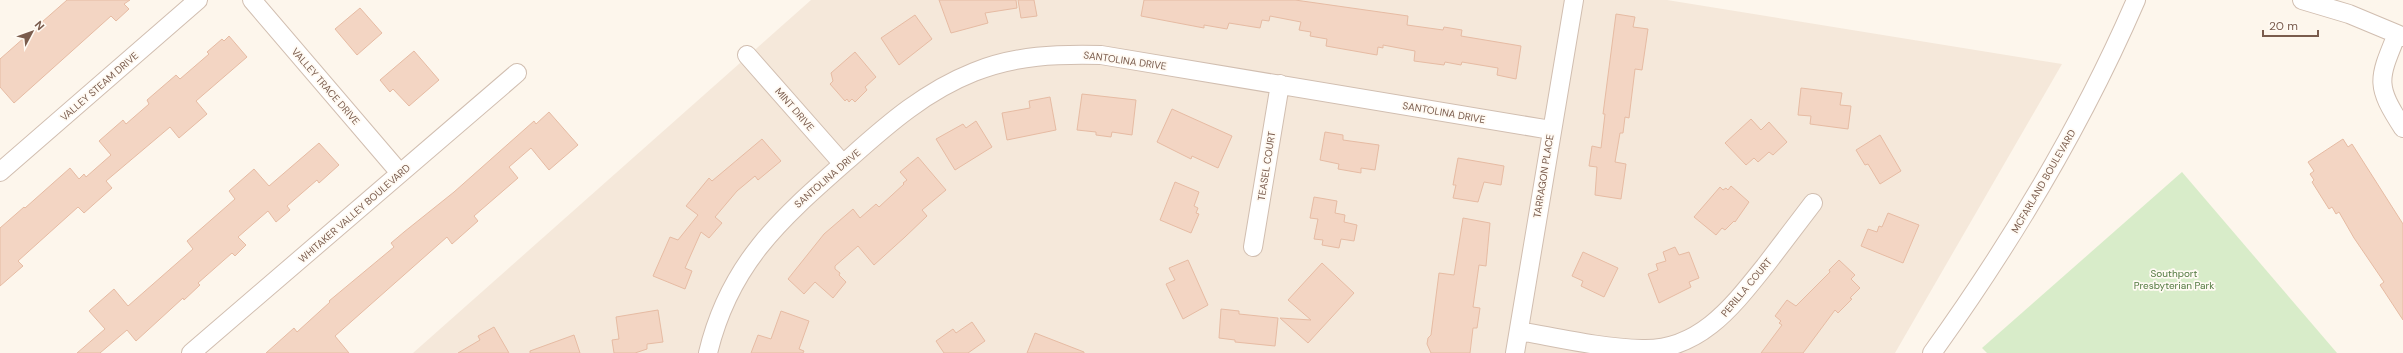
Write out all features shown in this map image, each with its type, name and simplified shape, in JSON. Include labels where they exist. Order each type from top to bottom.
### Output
[{"type":"street","name":"VALLEY STEAM DRIVE","points":[[0,172],[198,0]]},
{"type":"street","name":"VALLEY TRACE DRIVE","points":[[252,0],[400,173]]},
{"type":"street","name":"TARRAGON PLACE","points":[[1515,353],[1551,130],[1574,0]]},
{"type":"street","name":"MCFARLAND BOULEVARD","points":[[1932,353],[2000,255],[2044,181],[2096,85],[2136,0]]},
{"type":"street","points":[[2302,0],[2350,14],[2400,35],[2384,66],[2381,88],[2386,102],[2403,128]]},
{"type":"street","name":"SANTOLINA DRIVE","points":[[708,353],[714,328],[727,296],[756,249],[781,220],[898,116],[930,94],[975,71],[1025,58],[1059,53],[1102,55],[1551,130]]},
{"type":"street","name":"MINT DRIVE","points":[[747,55],[843,164]]},
{"type":"street","name":"WHITAKER VALLEY BOULEVARD","points":[[191,353],[516,73]]},
{"type":"street","name":"TEASEL COURT","points":[[1253,247],[1280,84]]},
{"type":"street","name":"PERILLA COURT","points":[[1519,331],[1625,348],[1659,348],[1688,339],[1706,329],[1727,313],[1813,203]]},
{"type":"shaded area","points":[[811,0],[1667,0],[2062,64],[1895,353],[413,353]]},
{"type":"green space","name":"Southport Presbyterian Park","points":[[2182,172],[2337,353],[1987,353],[1982,348]]},
{"type":"building","points":[[67,0],[130,0],[124,4],[129,9],[116,21],[111,16],[14,103],[0,87],[0,59]]},
{"type":"building","points":[[939,0],[1016,0],[1017,8],[985,13],[988,23],[951,33]]},
{"type":"building","points":[[1018,0],[1034,0],[1037,16],[1021,18]]},
{"type":"building","points":[[1144,0],[1295,0],[1408,16],[1407,25],[1443,30],[1444,27],[1462,30],[1461,36],[1521,46],[1516,79],[1497,75],[1498,68],[1462,62],[1461,65],[1445,62],[1444,65],[1414,61],[1415,51],[1383,45],[1383,48],[1378,47],[1377,55],[1326,46],[1327,39],[1310,36],[1311,32],[1299,30],[1301,22],[1270,16],[1269,21],[1262,20],[1260,28],[1229,23],[1227,29],[1204,25],[1204,28],[1141,16]]},
{"type":"building","points":[[360,8],[382,33],[357,55],[335,29]]},
{"type":"building","points":[[1616,14],[1635,17],[1633,27],[1648,29],[1642,70],[1635,69],[1629,118],[1625,117],[1623,133],[1620,133],[1615,162],[1626,164],[1621,199],[1595,195],[1597,167],[1589,166],[1592,146],[1601,148],[1605,114],[1603,114]]},
{"type":"building","points":[[915,15],[932,39],[899,65],[881,38]]},
{"type":"building","points":[[229,36],[247,57],[196,101],[207,114],[179,138],[170,127],[106,181],[112,188],[84,213],[78,207],[18,261],[23,266],[0,286],[0,228],[70,168],[79,179],[84,174],[86,177],[111,155],[99,141],[123,120],[126,124],[149,104],[147,100],[176,75],[180,79],[209,54],[207,52],[222,39],[224,41]]},
{"type":"building","points":[[414,51],[439,80],[409,106],[393,89],[390,92],[380,80]]},
{"type":"building","points":[[855,52],[876,77],[865,87],[867,90],[855,102],[852,99],[849,102],[847,99],[845,101],[830,84],[833,81],[831,73]]},
{"type":"building","points":[[1801,88],[1842,93],[1840,105],[1851,106],[1848,129],[1810,124],[1811,116],[1798,115]]},
{"type":"building","points":[[1082,94],[1136,100],[1132,135],[1112,132],[1111,137],[1096,135],[1096,132],[1077,130]]},
{"type":"building","points":[[1050,97],[1056,130],[1007,140],[1002,113],[1030,108],[1029,101]]},
{"type":"building","points":[[1172,109],[1232,136],[1218,168],[1192,156],[1191,159],[1157,142]]},
{"type":"building","points":[[549,112],[578,145],[549,170],[531,148],[509,167],[518,178],[474,216],[478,221],[452,244],[447,237],[335,336],[349,353],[266,353],[294,328],[297,332],[330,302],[329,301],[394,247],[391,243],[454,192],[534,121],[536,124]]},
{"type":"building","points":[[1751,119],[1761,130],[1769,122],[1787,142],[1773,155],[1769,152],[1758,162],[1754,158],[1746,165],[1725,143]]},
{"type":"building","points":[[976,121],[992,147],[955,170],[936,139],[963,124],[966,128]]},
{"type":"building","points":[[1325,132],[1343,135],[1343,140],[1379,145],[1375,170],[1361,168],[1361,173],[1338,169],[1339,164],[1320,160]]},
{"type":"building","points":[[1880,135],[1901,171],[1880,184],[1868,164],[1865,165],[1856,150]]},
{"type":"building","points":[[762,139],[781,161],[758,180],[755,176],[737,191],[715,217],[722,223],[709,238],[701,232],[685,268],[692,271],[685,289],[653,276],[670,237],[678,240],[698,215],[686,206],[709,178],[712,181]]},
{"type":"building","points":[[2343,139],[2348,147],[2352,144],[2403,224],[2403,320],[2380,285],[2384,282],[2354,238],[2339,212],[2336,214],[2332,207],[2329,209],[2312,182],[2314,180],[2310,174],[2314,171],[2308,162]]},
{"type":"building","points":[[319,143],[339,165],[319,183],[317,180],[287,206],[290,210],[276,222],[268,211],[238,237],[246,245],[235,256],[232,253],[198,283],[200,285],[184,300],[183,298],[136,341],[127,330],[100,353],[77,353],[105,329],[89,311],[114,289],[128,306],[193,249],[187,241],[235,199],[229,191],[254,169],[269,186]]},
{"type":"building","points":[[918,157],[946,190],[922,210],[927,216],[905,237],[874,265],[858,246],[835,266],[835,269],[840,273],[839,275],[846,282],[833,298],[815,282],[804,294],[788,279],[824,234],[853,209],[860,218],[876,204],[879,207],[904,184],[903,183],[907,180],[900,172]]},
{"type":"building","points":[[1458,158],[1504,166],[1501,185],[1484,182],[1478,202],[1453,198],[1456,185],[1453,185]]},
{"type":"building","points":[[1175,182],[1199,192],[1194,206],[1198,208],[1196,213],[1199,214],[1191,233],[1160,220]]},
{"type":"building","points":[[1731,186],[1749,202],[1735,222],[1734,221],[1725,230],[1722,228],[1716,235],[1694,217],[1720,187],[1723,190],[1726,188],[1728,190]]},
{"type":"building","points":[[1314,197],[1337,201],[1335,213],[1345,215],[1344,222],[1357,225],[1354,241],[1341,239],[1339,248],[1322,245],[1323,240],[1314,239],[1318,219],[1310,218]]},
{"type":"building","points":[[1888,213],[1919,225],[1903,263],[1861,246],[1868,229],[1877,232],[1879,226],[1882,227]]},
{"type":"building","points":[[1463,218],[1490,223],[1486,266],[1479,265],[1473,307],[1480,308],[1477,328],[1473,328],[1470,353],[1431,353],[1427,344],[1428,338],[1431,335],[1439,273],[1454,275]]},
{"type":"building","points":[[1675,247],[1679,255],[1689,252],[1699,278],[1689,282],[1691,287],[1659,303],[1648,274],[1658,270],[1656,264],[1666,261],[1663,252]]},
{"type":"building","points":[[1583,252],[1618,268],[1604,297],[1581,286],[1583,281],[1572,276]]},
{"type":"building","points":[[1188,260],[1208,305],[1183,319],[1166,284],[1175,280],[1169,268]]},
{"type":"building","points":[[1839,260],[1855,275],[1851,279],[1860,288],[1850,298],[1852,299],[1838,313],[1835,310],[1803,353],[1761,353],[1782,325],[1779,323],[1781,321],[1775,316],[1787,300],[1796,306],[1830,272],[1829,270]]},
{"type":"building","points":[[1322,263],[1354,293],[1308,343],[1280,318],[1311,320],[1288,300]]},
{"type":"building","points":[[1221,309],[1239,311],[1239,314],[1278,318],[1275,346],[1235,342],[1235,340],[1219,338]]},
{"type":"building","points":[[658,310],[663,342],[647,344],[647,349],[635,353],[614,353],[612,340],[619,339],[616,317]]},
{"type":"building","points":[[781,311],[809,321],[799,349],[804,351],[803,353],[751,353],[758,335],[771,339]]},
{"type":"building","points":[[972,322],[985,341],[968,353],[944,353],[936,341],[953,329],[956,333]]},
{"type":"building","points":[[494,327],[509,353],[458,353],[480,340],[478,336]]},
{"type":"building","points":[[1035,333],[1084,352],[1084,353],[1027,353]]},
{"type":"building","points":[[574,335],[580,353],[530,353],[530,351]]}]
